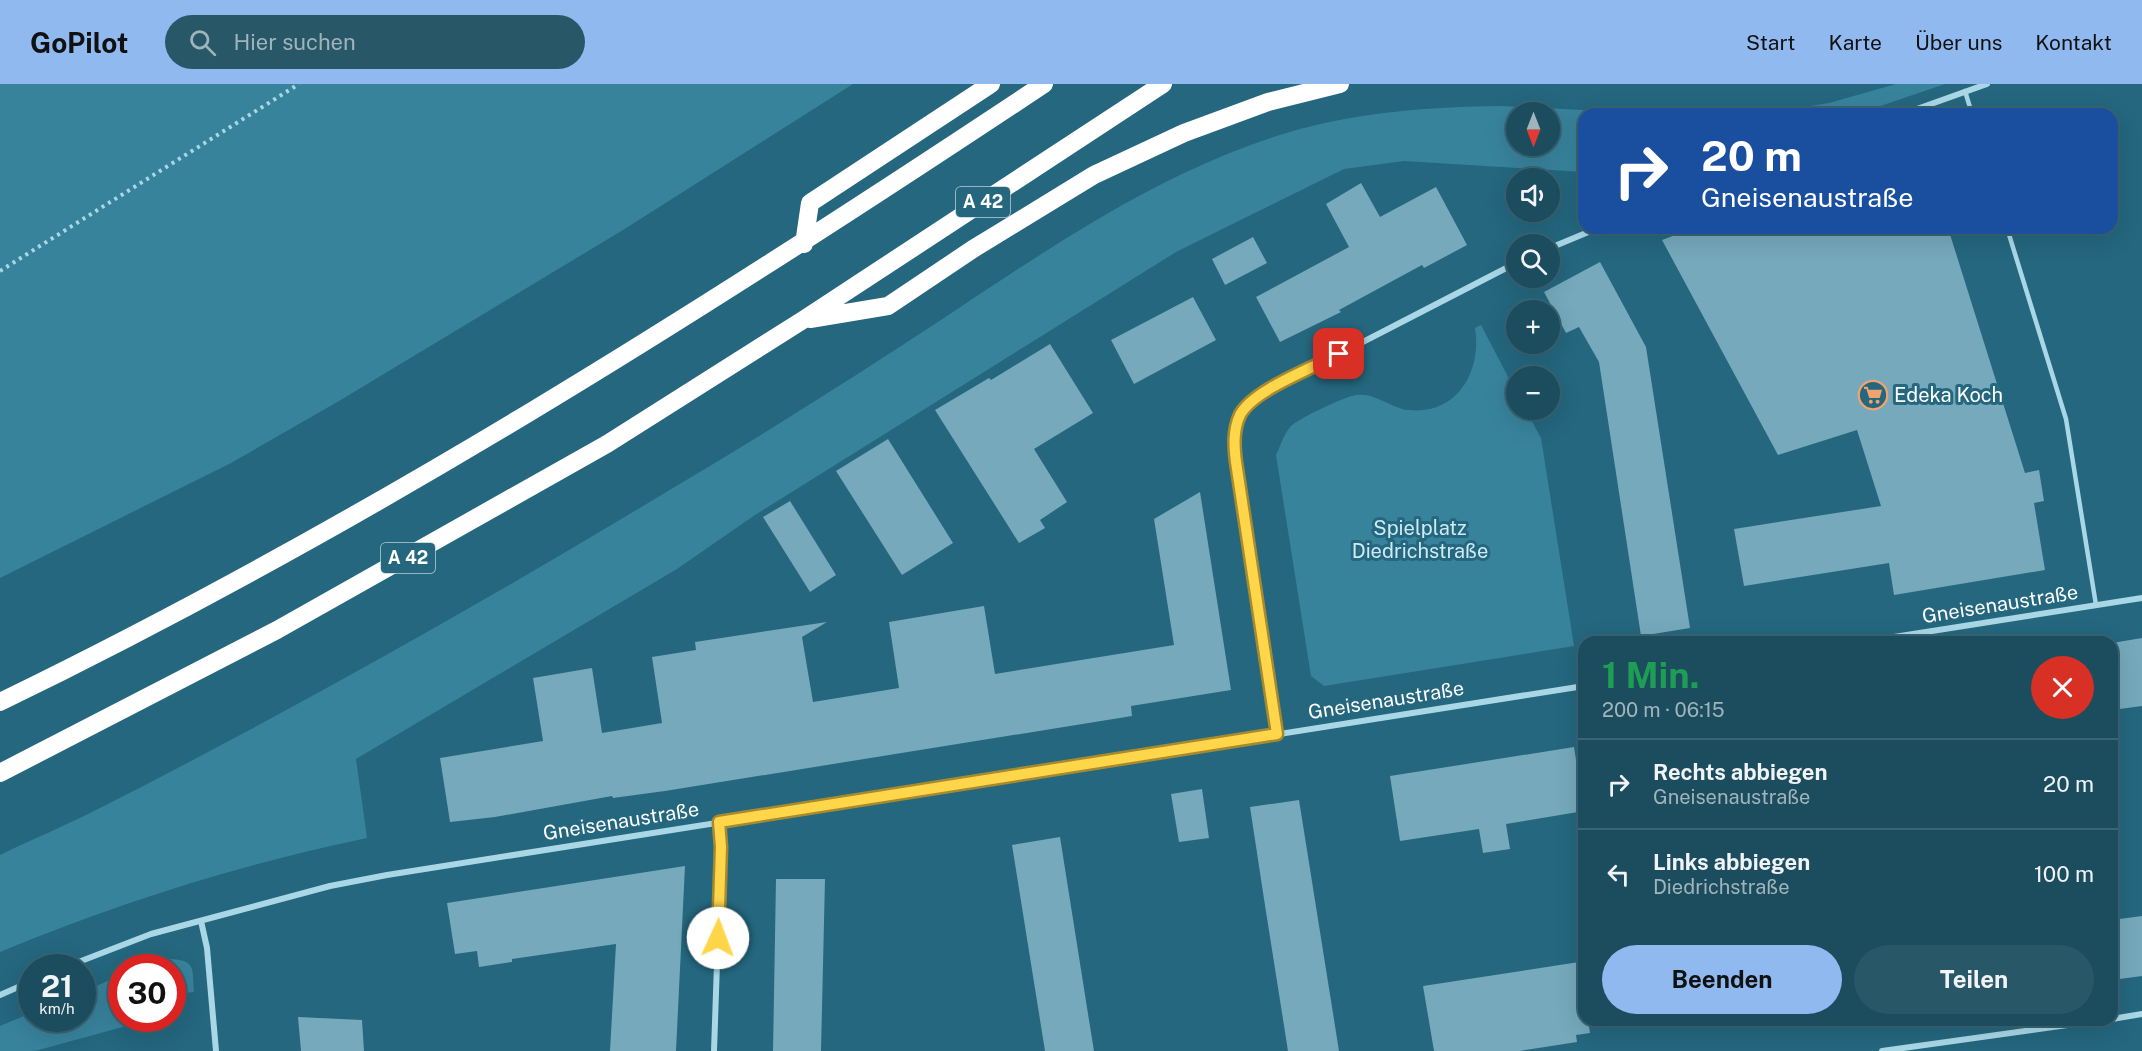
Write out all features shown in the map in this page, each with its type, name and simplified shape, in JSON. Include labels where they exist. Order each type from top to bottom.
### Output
[{"type":"highway","points":[[804,244],[810,203],[991,84]]},
{"type":"highway","points":[[0,702],[220,589],[400,489],[589,378],[804,244],[1044,84]]},
{"type":"highway","name":"A 42","points":[[0,773],[277,630],[607,444],[802,320],[1163,84]]},
{"type":"highway","points":[[802,320],[888,306],[972,249],[1094,175],[1184,133],[1268,102],[1340,84]]},
{"type":"street","points":[[1919,108],[1987,84]]},
{"type":"street","points":[[1560,244],[1584,234]]},
{"type":"street","points":[[1277,734],[1236,462],[1234,441],[1239,416],[1258,396],[1506,268]]},
{"type":"street","name":"Gneisenaustraße","points":[[1900,636],[2142,598]]},
{"type":"street","name":"Gneisenaustraße","points":[[96,955],[152,934],[330,886],[387,875],[1578,687]]},
{"type":"street","points":[[714,1051],[721,847],[719,822]]},
{"type":"street","points":[[201,921],[207,948],[216,1051]]},
{"type":"street","points":[[0,995],[18,987]]},
{"type":"street","points":[[2118,1018],[2142,1014]]},
{"type":"street","points":[[1882,1051],[1912,1049],[2063,1026]]},
{"type":"lane","points":[[1965,91],[1970,108]]},
{"type":"lane","points":[[2009,234],[2066,419],[2096,605]]},
{"type":"path","points":[[0,271],[299,84]]},
{"type":"green space","points":[[0,84],[853,84],[623,230],[339,401],[231,463],[0,578]]},
{"type":"green space","points":[[1896,84],[1945,84],[1875,108],[1799,108],[1829,103]]},
{"type":"green space","points":[[1506,106],[1506,156],[1560,156],[1560,109],[1578,110],[1578,172],[1560,171],[1560,168],[1519,168],[1404,161],[1344,169],[1176,252],[755,515],[677,569],[356,759],[367,838],[273,860],[181,886],[90,917],[0,952],[0,855],[88,814],[246,732],[532,572],[777,425],[1068,237],[1150,190],[1237,150],[1283,134],[1337,120],[1391,112]]},
{"type":"green space","name":"Spielplatz Diedrichstraße","points":[[1481,325],[1506,373],[1506,420],[1531,420],[1541,438],[1574,646],[1324,686],[1311,676],[1276,455],[1286,433],[1294,423],[1351,396],[1370,396],[1409,410],[1426,410],[1441,405],[1463,387],[1470,374],[1475,359],[1475,328]]},
{"type":"green space","points":[[186,962],[193,972],[194,992],[186,993]]},
{"type":"green space","points":[[108,981],[108,1031],[35,1051],[0,1051],[0,1026],[18,1018],[18,1032],[96,1032],[96,986]]},
{"type":"building","points":[[1361,183],[1380,217],[1436,187],[1467,245],[1424,268],[1422,265],[1339,310],[1341,312],[1280,342],[1256,297],[1349,247],[1326,204]]},
{"type":"building","name":"Edeka Koch","points":[[1678,234],[1950,234],[2025,473],[2039,470],[2044,501],[2034,503],[2045,570],[1894,595],[1889,563],[1744,586],[1734,529],[1881,506],[1857,430],[1778,455],[1662,240]]},
{"type":"building","points":[[1253,237],[1267,263],[1225,285],[1212,259]]},
{"type":"building","points":[[1600,262],[1646,347],[1690,628],[1641,636],[1599,362],[1579,327],[1566,333],[1560,322],[1560,300],[1548,300],[1544,292],[1551,288],[1560,288],[1560,283]]},
{"type":"building","points":[[1193,297],[1216,340],[1134,384],[1111,340]]},
{"type":"building","points":[[1050,344],[1093,413],[1034,449],[1067,502],[1040,520],[1045,528],[1019,543],[935,410],[989,378],[991,380]]},
{"type":"building","points":[[888,439],[953,543],[902,575],[836,471]]},
{"type":"building","points":[[1200,492],[1231,690],[1131,706],[1132,716],[665,791],[613,798],[612,796],[495,817],[450,822],[440,758],[543,741],[533,678],[592,668],[602,733],[662,723],[652,657],[696,650],[695,642],[827,622],[802,637],[813,702],[899,688],[889,622],[984,606],[995,674],[1174,645],[1154,519]]},
{"type":"building","points":[[790,501],[836,575],[810,592],[763,517]]},
{"type":"building","points":[[2142,638],[2142,706],[2118,709],[2118,642]]},
{"type":"building","points":[[1574,747],[1578,773],[1578,812],[1506,824],[1510,849],[1483,853],[1479,829],[1400,841],[1390,776]]},
{"type":"building","points":[[1202,789],[1209,838],[1179,842],[1171,794]]},
{"type":"building","points":[[1299,800],[1339,1051],[1288,1051],[1250,807]]},
{"type":"building","points":[[1060,837],[1094,1051],[1045,1051],[1012,845]]},
{"type":"building","points":[[685,866],[676,1051],[610,1051],[616,944],[512,959],[512,962],[479,967],[477,951],[455,954],[447,903]]},
{"type":"building","points":[[776,879],[825,879],[821,1051],[773,1051]]},
{"type":"building","points":[[2142,916],[2142,976],[2118,979],[2118,919]]},
{"type":"building","points":[[1578,962],[1578,1026],[1589,1026],[1590,1033],[1576,1035],[1577,1042],[1520,1051],[1434,1051],[1423,986]]},
{"type":"building","points":[[298,1017],[362,1020],[364,1051],[301,1051]]},
{"type":"place","name":"Edeka Koch","points":[[1873,395]]},
{"type":"route","points":[[718,938],[721,847],[719,822],[1277,734],[1234,441],[1239,416],[1247,405],[1258,396],[1339,354]]}]
